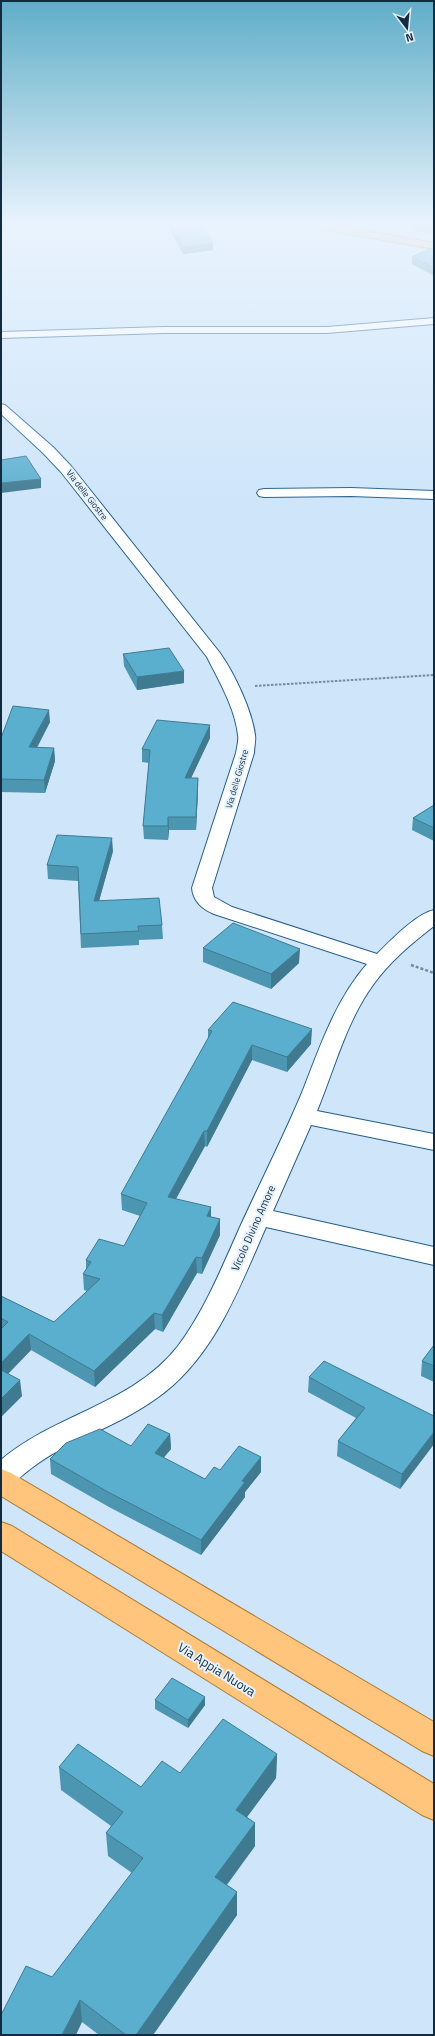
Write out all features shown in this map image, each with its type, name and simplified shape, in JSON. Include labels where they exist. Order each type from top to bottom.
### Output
[{"type":"main road","points":[[1,1481],[434,1740]]},
{"type":"main road","name":"Via Appia Nuova","points":[[1,1535],[434,1803]]},
{"type":"street","points":[[1,334],[164,330],[318,330],[434,321]]},
{"type":"street","name":"Via delle Giostre","points":[[1,408],[48,450],[66,469],[178,612],[203,640],[219,664],[231,688],[244,721],[247,743],[233,794],[202,888],[205,900],[213,906],[225,911],[381,962]]},
{"type":"street","points":[[264,493],[351,492],[434,495]]},
{"type":"street","name":"Vicolo Divino Amore","points":[[1,1477],[19,1460],[38,1447],[131,1399],[156,1384],[171,1372],[193,1344],[222,1296],[304,1116],[351,1003],[364,983],[381,962],[409,936],[434,916]]},
{"type":"street","points":[[304,1116],[434,1142]]},
{"type":"street","points":[[258,1216],[434,1256]]},
{"type":"path","points":[[231,688],[434,675]]},
{"type":"building","points":[[26,456],[41,479],[1,483],[1,460]]},
{"type":"building","points":[[169,648],[184,671],[137,677],[123,654]]},
{"type":"building","points":[[13,706],[49,710],[29,747],[54,748],[44,780],[1,779],[1,738]]},
{"type":"building","points":[[157,720],[210,725],[185,778],[198,778],[196,817],[168,817],[168,826],[143,826],[150,750],[142,749]]},
{"type":"building","points":[[434,805],[434,828],[413,818]]},
{"type":"building","points":[[57,835],[112,838],[94,901],[159,898],[162,925],[138,926],[139,931],[81,934],[78,867],[47,865]]},
{"type":"building","points":[[233,923],[300,949],[271,974],[203,948]]},
{"type":"building","points":[[233,1002],[312,1029],[287,1057],[252,1045],[207,1131],[204,1131],[168,1197],[211,1207],[207,1216],[220,1219],[202,1258],[196,1257],[162,1315],[154,1313],[94,1371],[29,1334],[1,1363],[1,1329],[8,1322],[1,1318],[1,1296],[54,1322],[100,1279],[83,1274],[91,1262],[86,1260],[99,1239],[124,1246],[147,1203],[121,1194],[212,1031],[208,1030]]},
{"type":"building","points":[[434,1345],[434,1366],[422,1361]]},
{"type":"building","points":[[324,1361],[434,1416],[434,1432],[402,1474],[338,1441],[365,1408],[309,1377]]},
{"type":"building","points":[[1,1370],[20,1380],[1,1399]]},
{"type":"building","points":[[148,1424],[170,1434],[155,1453],[205,1479],[214,1467],[220,1470],[239,1446],[261,1457],[242,1481],[245,1482],[201,1540],[108,1492],[50,1459],[66,1443],[100,1429],[131,1446]]},
{"type":"building","points":[[172,1678],[205,1697],[188,1720],[155,1700]]},
{"type":"building","points":[[223,1719],[277,1754],[236,1810],[255,1823],[215,1877],[237,1892],[136,2035],[126,2035],[80,2000],[62,2035],[1,2035],[1,2015],[26,1966],[52,1977],[143,1858],[106,1833],[123,1812],[59,1767],[78,1744],[141,1787],[162,1761],[180,1773]]}]
